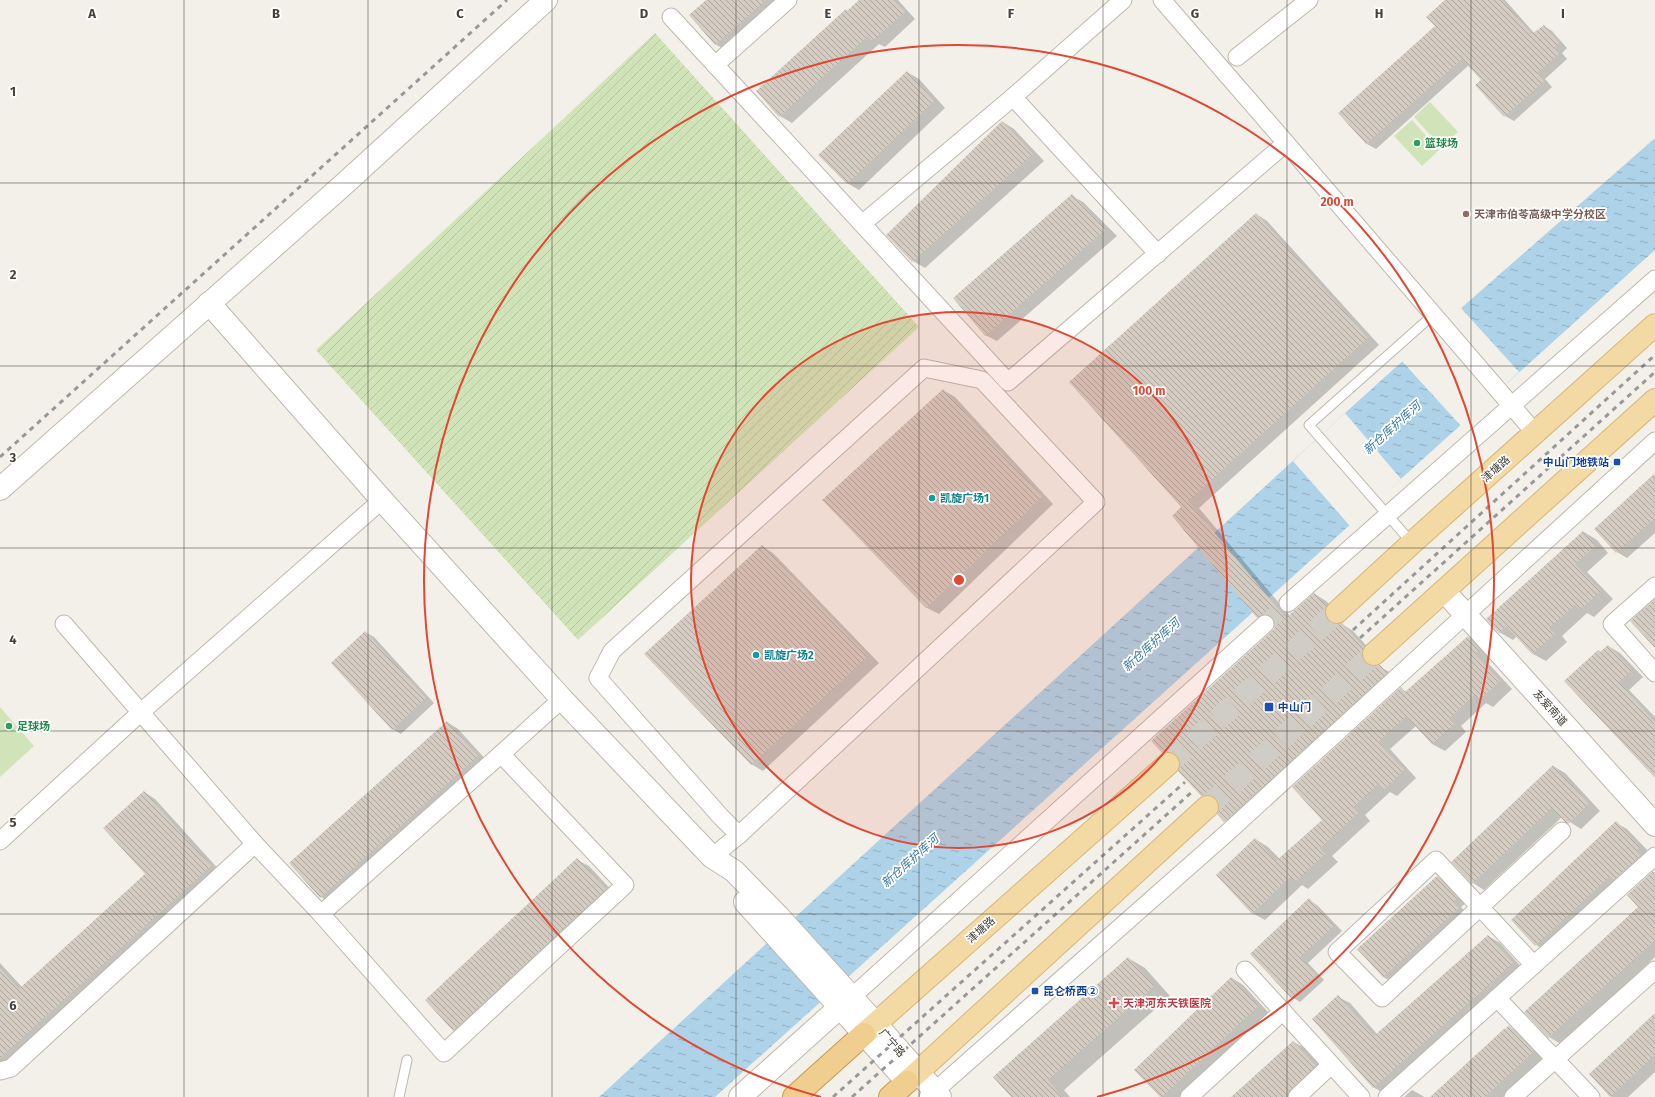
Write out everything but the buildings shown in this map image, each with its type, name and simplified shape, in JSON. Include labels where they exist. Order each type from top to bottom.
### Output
[{"type":"highway","name":"津塘路","points":[[794,1097],[870,1029]]},
{"type":"highway","points":[[890,1097],[925,1089]]},
{"type":"main road","name":"津塘路","points":[[1337,612],[1655,325]]},
{"type":"main road","points":[[1374,654],[1445,592],[1655,400]]},
{"type":"main road","name":"津塘路","points":[[870,1029],[1168,764]]},
{"type":"main road","points":[[925,1089],[1207,807]]},
{"type":"street","points":[[0,489],[342,186],[546,0]]},
{"type":"street","points":[[715,64],[788,0]]},
{"type":"street","points":[[862,224],[1013,97],[1123,0]]},
{"type":"street","points":[[1162,0],[1536,434]]},
{"type":"street","points":[[1237,58],[1309,0]]},
{"type":"street","points":[[671,17],[1008,382],[1286,143]]},
{"type":"street","points":[[1013,97],[1158,254]]},
{"type":"street","points":[[1288,604],[1655,279]]},
{"type":"street","name":"广宁路","points":[[209,303],[382,500],[562,699],[712,858],[734,871],[773,923],[925,1089]]},
{"type":"street","points":[[712,858],[739,835],[1096,502],[982,380],[924,368],[612,651],[598,678],[721,817],[739,835]]},
{"type":"street","points":[[925,1089],[1228,832],[1655,442]]},
{"type":"street","points":[[0,841],[140,713],[382,500]]},
{"type":"street","points":[[1655,586],[1612,624],[1655,673]]},
{"type":"street","name":"友爱南道","points":[[1445,592],[1655,825]]},
{"type":"street","points":[[64,624],[255,844],[321,914],[444,1053],[625,885],[501,754]]},
{"type":"street","points":[[740,1097],[842,998],[1265,624]]},
{"type":"street","points":[[321,914],[562,699]]},
{"type":"street","points":[[1534,965],[1479,906],[1436,860],[1337,952],[1382,998],[1479,906],[1562,830]]},
{"type":"street","points":[[0,1071],[11,1068],[255,844]]},
{"type":"street","points":[[1387,1097],[1655,856]]},
{"type":"street","points":[[1245,970],[1360,1097]]},
{"type":"street","points":[[1513,1097],[1655,970]]},
{"type":"street","points":[[1497,998],[1591,1097]]},
{"type":"street","points":[[1189,1097],[1283,1011]]},
{"type":"street","points":[[1297,1097],[1331,1065]]},
{"type":"lane","points":[[1412,543],[1309,425],[1433,316]]},
{"type":"lane","points":[[399,1097],[407,1060]]},
{"type":"green space","points":[[655,33],[919,327],[578,640],[316,350]]},
{"type":"green space","name":"篮球场","points":[[1430,102],[1458,132],[1441,147],[1414,117]]},
{"type":"green space","name":"篮球场","points":[[1412,120],[1439,150],[1422,166],[1394,136]]},
{"type":"green space","name":"足球场","points":[[0,707],[34,746],[0,777]]},
{"type":"water","name":"新仓库护库河","points":[[1655,138],[1655,250],[715,1097],[599,1097],[1345,413],[1468,302]]},
{"type":"pier","points":[[1460,307],[1519,372],[1461,426],[1401,360]]},
{"type":"pier","points":[[1345,413],[1401,479],[1350,526],[1293,461]]},
{"type":"tunnel","points":[[1265,624],[1288,603]]},
{"type":"tunnel","points":[[1168,764],[1337,612]]},
{"type":"tunnel","points":[[1207,807],[1374,654]]},
{"type":"railway","points":[[0,457],[507,0]]},
{"type":"railway","points":[[1353,630],[1655,355]]},
{"type":"railway","points":[[1360,638],[1655,372]]},
{"type":"railway","points":[[833,1097],[1185,782]]},
{"type":"railway","points":[[852,1097],[1193,791]]},
{"type":"place","name":"篮球场","points":[[1417,143]]},
{"type":"place","name":"天津市伯苓高级中学分校区","points":[[1466,214]]},
{"type":"place","name":"中山门地铁站","points":[[1617,462]]},
{"type":"place","name":"凯旋广场1","points":[[932,498]]},
{"type":"place","name":"凯旋广场2","points":[[756,655]]},
{"type":"place","name":"中山门","points":[[1269,707]]},
{"type":"place","name":"足球场","points":[[9,726]]},
{"type":"place","name":"昆仑桥西②","points":[[1035,991]]},
{"type":"place","name":"天津河东天铁医院","points":[[1114,1003]]}]
